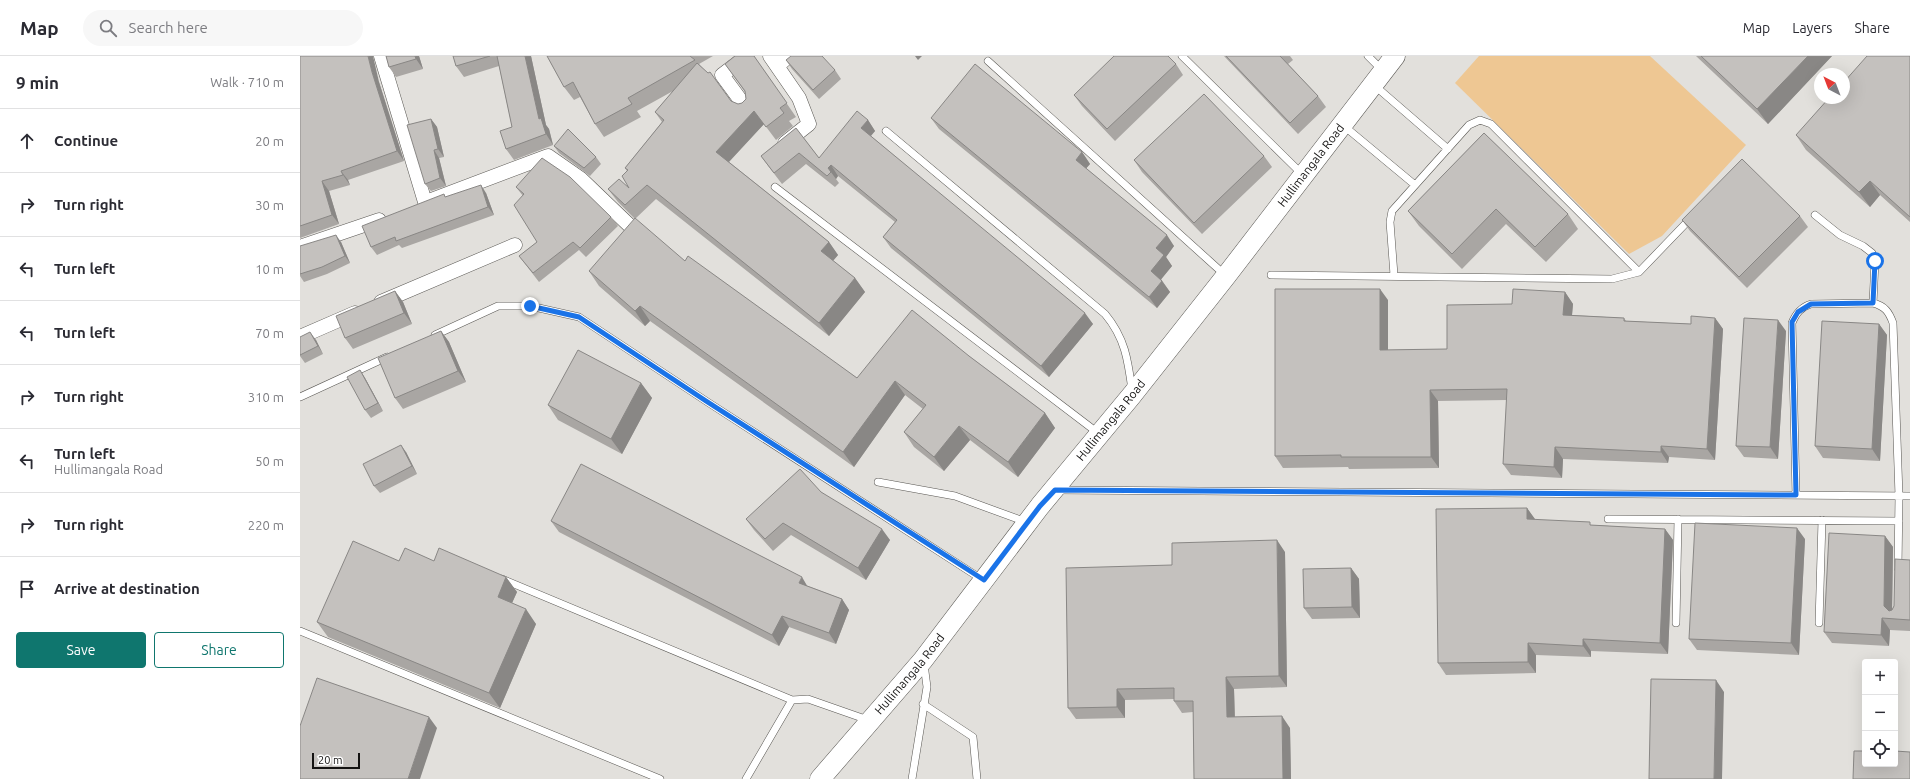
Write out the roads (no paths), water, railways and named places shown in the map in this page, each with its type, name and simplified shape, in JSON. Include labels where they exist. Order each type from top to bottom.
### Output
[{"type":"street","points":[[381,56],[425,202]]},
{"type":"street","points":[[747,56],[722,75],[747,109]]},
{"type":"street","points":[[772,154],[809,124],[799,98],[773,61],[789,56]]},
{"type":"street","name":"Hullimangala Road","points":[[820,779],[923,660],[1027,523],[1132,395],[1226,276],[1384,70]]},
{"type":"street","points":[[411,208],[548,156],[581,179],[629,225]]},
{"type":"street","points":[[300,247],[389,216]]},
{"type":"street","points":[[300,337],[515,245]]},
{"type":"lane","points":[[1182,56],[1303,176]]},
{"type":"lane","points":[[1368,56],[1384,70],[1448,149]]},
{"type":"lane","points":[[988,61],[1226,276]]},
{"type":"lane","points":[[1394,275],[1390,216],[1395,206],[1470,125],[1480,120],[1487,121],[1639,272]]},
{"type":"lane","points":[[1342,124],[1415,185]]},
{"type":"lane","points":[[886,131],[1105,314],[1120,335],[1126,352],[1132,395]]},
{"type":"lane","points":[[775,187],[1100,434]]},
{"type":"lane","points":[[1271,275],[1394,275],[1590,280],[1612,279],[1639,272],[1697,212]]},
{"type":"lane","points":[[1815,215],[1840,235],[1863,246],[1872,253],[1875,261],[1873,303]]},
{"type":"lane","points":[[1796,495],[1792,322],[1805,306],[1811,304],[1873,303],[1880,305],[1886,309],[1893,322],[1899,496],[1898,577]]},
{"type":"lane","points":[[427,339],[498,306],[530,306],[579,317],[706,401],[984,580]]},
{"type":"lane","points":[[300,397],[392,355]]},
{"type":"lane","points":[[878,482],[955,496],[1027,523]]},
{"type":"lane","points":[[1055,490],[1910,496]]},
{"type":"lane","points":[[1608,519],[1899,521]]},
{"type":"lane","points":[[1676,623],[1678,519]]},
{"type":"lane","points":[[1819,623],[1822,520]]},
{"type":"lane","points":[[493,576],[792,700],[808,699],[871,721]]},
{"type":"lane","points":[[300,631],[660,779]]},
{"type":"lane","points":[[912,779],[927,686],[923,660]]},
{"type":"lane","points":[[746,779],[792,700]]},
{"type":"lane","points":[[923,704],[973,737],[977,779]]}]
